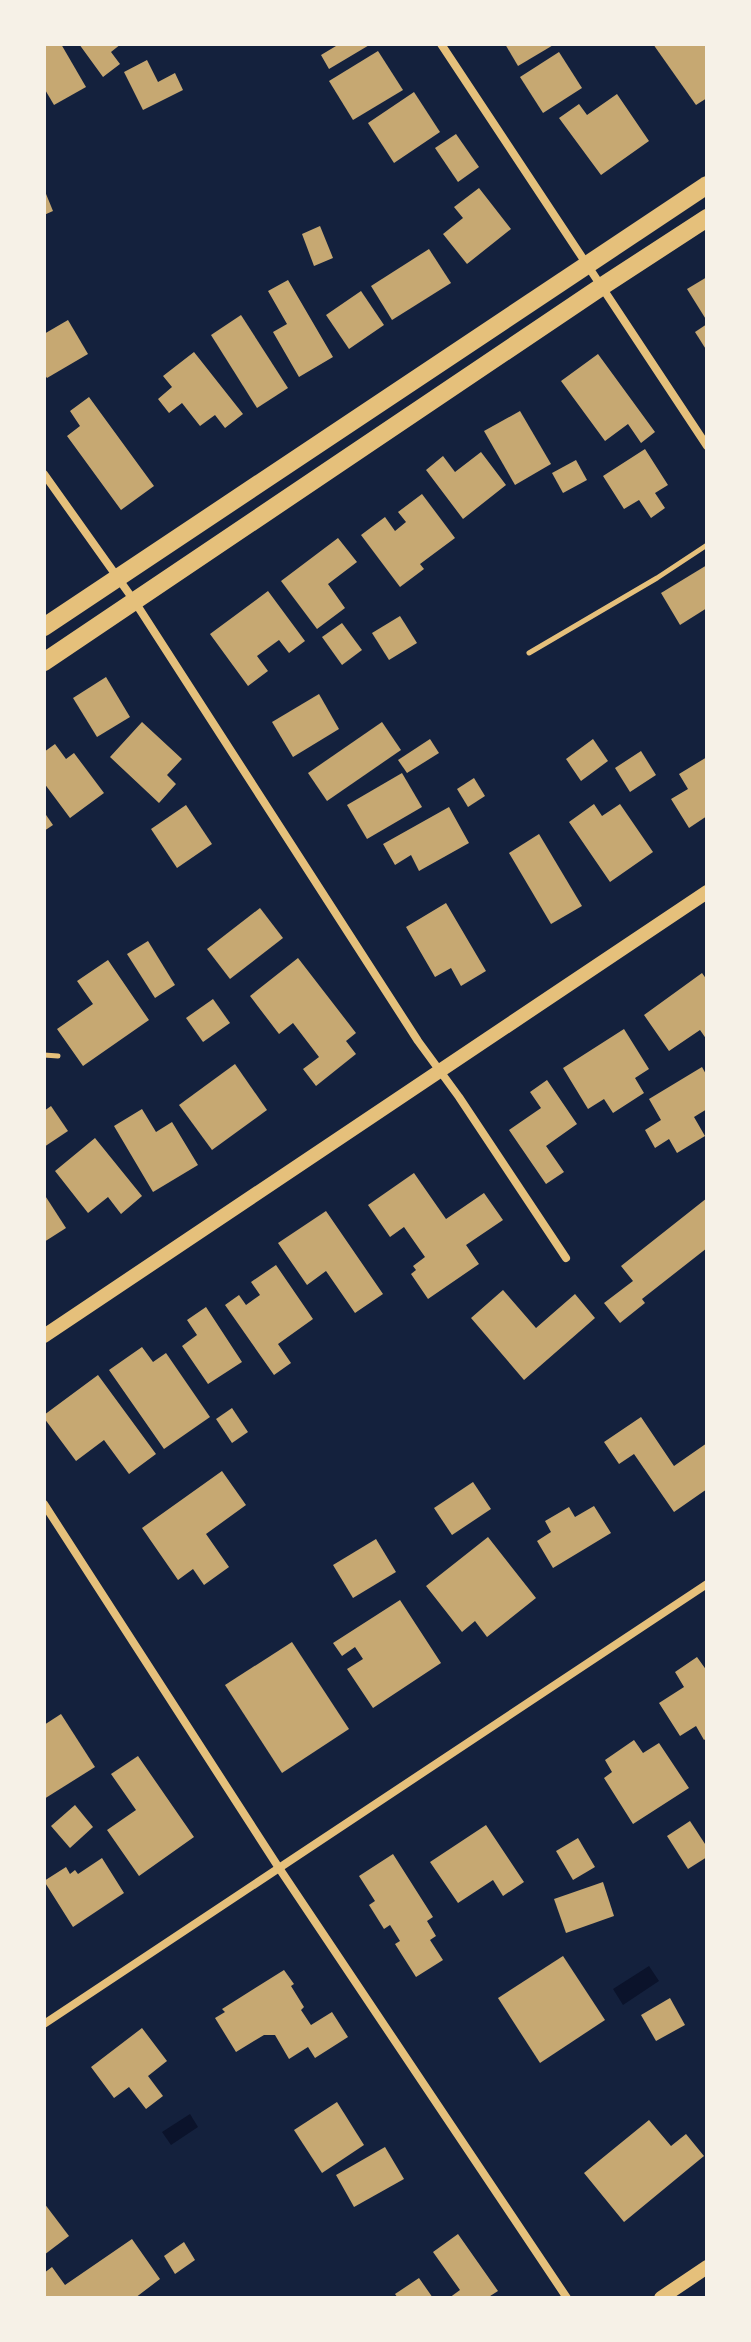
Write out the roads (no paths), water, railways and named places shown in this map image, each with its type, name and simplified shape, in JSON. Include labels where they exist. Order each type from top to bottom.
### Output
[{"type":"main road","points":[[44,627],[707,185]]},
{"type":"main road","points":[[44,662],[707,218]]},
{"type":"street","points":[[441,44],[707,446]]},
{"type":"street","points":[[44,474],[135,602],[439,1071],[566,1258]]},
{"type":"street","points":[[44,1336],[707,892]]},
{"type":"street","points":[[44,1504],[279,1868],[567,2298]]},
{"type":"street","points":[[44,2024],[707,1584]]},
{"type":"street","points":[[661,2298],[707,2267]]},
{"type":"lane","points":[[348,424],[362,448]]},
{"type":"lane","points":[[529,653],[707,545]]},
{"type":"lane","points":[[44,1055],[58,1056]]},
{"type":"water","points":[[649,1966],[659,1981],[623,2005],[613,1989]]},
{"type":"water","points":[[190,2114],[198,2127],[171,2145],[162,2132]]}]
